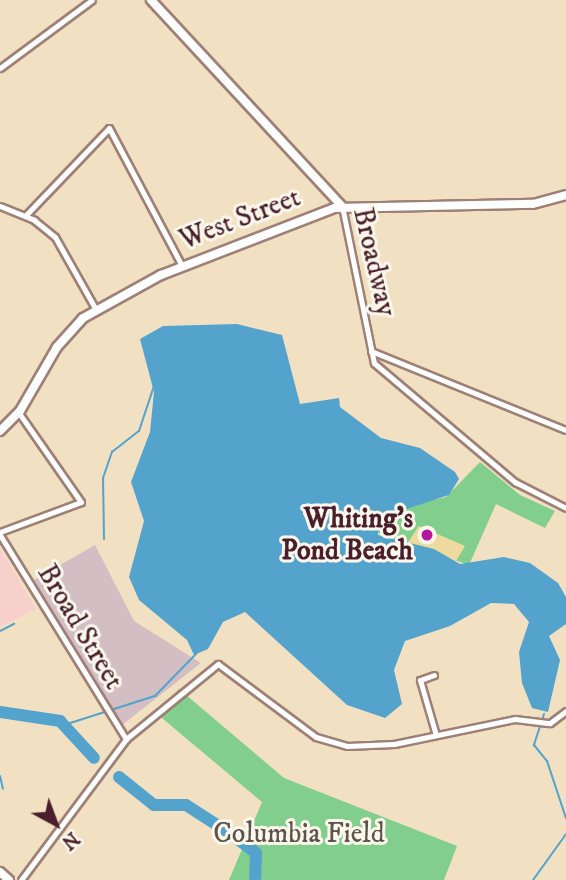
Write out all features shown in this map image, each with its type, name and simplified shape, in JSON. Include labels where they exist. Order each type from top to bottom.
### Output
[{"type":"street","points":[[0,68],[92,0]]},
{"type":"street","name":"Broadway","points":[[151,0],[342,206],[371,351],[384,376],[524,489],[566,508]]},
{"type":"street","points":[[26,215],[109,128],[182,266]]},
{"type":"street","name":"West Street","points":[[0,431],[19,413],[57,347],[95,308],[182,266],[342,206],[511,205],[566,195]]},
{"type":"street","points":[[0,206],[26,215],[61,244],[95,308]]},
{"type":"street","points":[[371,351],[566,430]]},
{"type":"street","points":[[0,533],[81,502],[19,413]]},
{"type":"street","name":"Broad Street","points":[[0,533],[105,709],[127,740]]},
{"type":"street","points":[[21,880],[127,740],[218,664],[327,742],[376,747],[507,719],[544,723],[566,711]]},
{"type":"street","points":[[434,676],[420,680],[436,735]]},
{"type":"street","points":[[0,872],[9,880]]},
{"type":"shaded area","points":[[95,545],[134,621],[201,663],[122,725],[34,580]]},
{"type":"shaded area","points":[[0,548],[36,609],[0,627]]},
{"type":"green space","points":[[480,462],[520,495],[555,511],[545,528],[496,504],[469,565],[376,532],[376,521],[395,509],[446,497]]},
{"type":"green space","name":"Columbia Field","points":[[179,689],[284,778],[457,846],[444,880],[229,880],[262,802],[156,713]]},
{"type":"sand","name":"Whiting's Pond Beach","points":[[419,526],[465,546],[455,563],[429,548],[406,545]]},
{"type":"water","points":[[237,324],[282,335],[300,404],[339,398],[340,407],[381,438],[420,448],[455,472],[459,479],[449,495],[379,518],[378,535],[434,549],[460,564],[504,557],[530,563],[558,583],[566,597],[566,624],[549,636],[560,660],[548,712],[532,708],[522,683],[519,652],[529,622],[514,604],[491,603],[450,626],[405,641],[394,670],[402,704],[385,718],[347,705],[245,612],[223,622],[208,649],[194,655],[187,640],[139,600],[129,577],[144,521],[131,482],[150,432],[154,392],[140,339],[163,326]]},
{"type":"waterway","points":[[104,539],[103,478],[112,452],[139,431],[154,386]]},
{"type":"waterway","points":[[0,631],[14,624]]},
{"type":"waterway","points":[[64,725],[155,696],[196,654]]},
{"type":"waterway","points":[[0,712],[60,721],[94,758]]},
{"type":"waterway","points":[[544,714],[534,745],[547,761],[566,818]]},
{"type":"waterway","points":[[0,776],[3,789]]},
{"type":"waterway","points":[[119,777],[154,805],[186,805],[231,834],[256,853],[255,880]]},
{"type":"waterway","points":[[533,880],[566,834]]},
{"type":"place","name":"Whiting's Pond Beach","points":[[427,535]]}]
